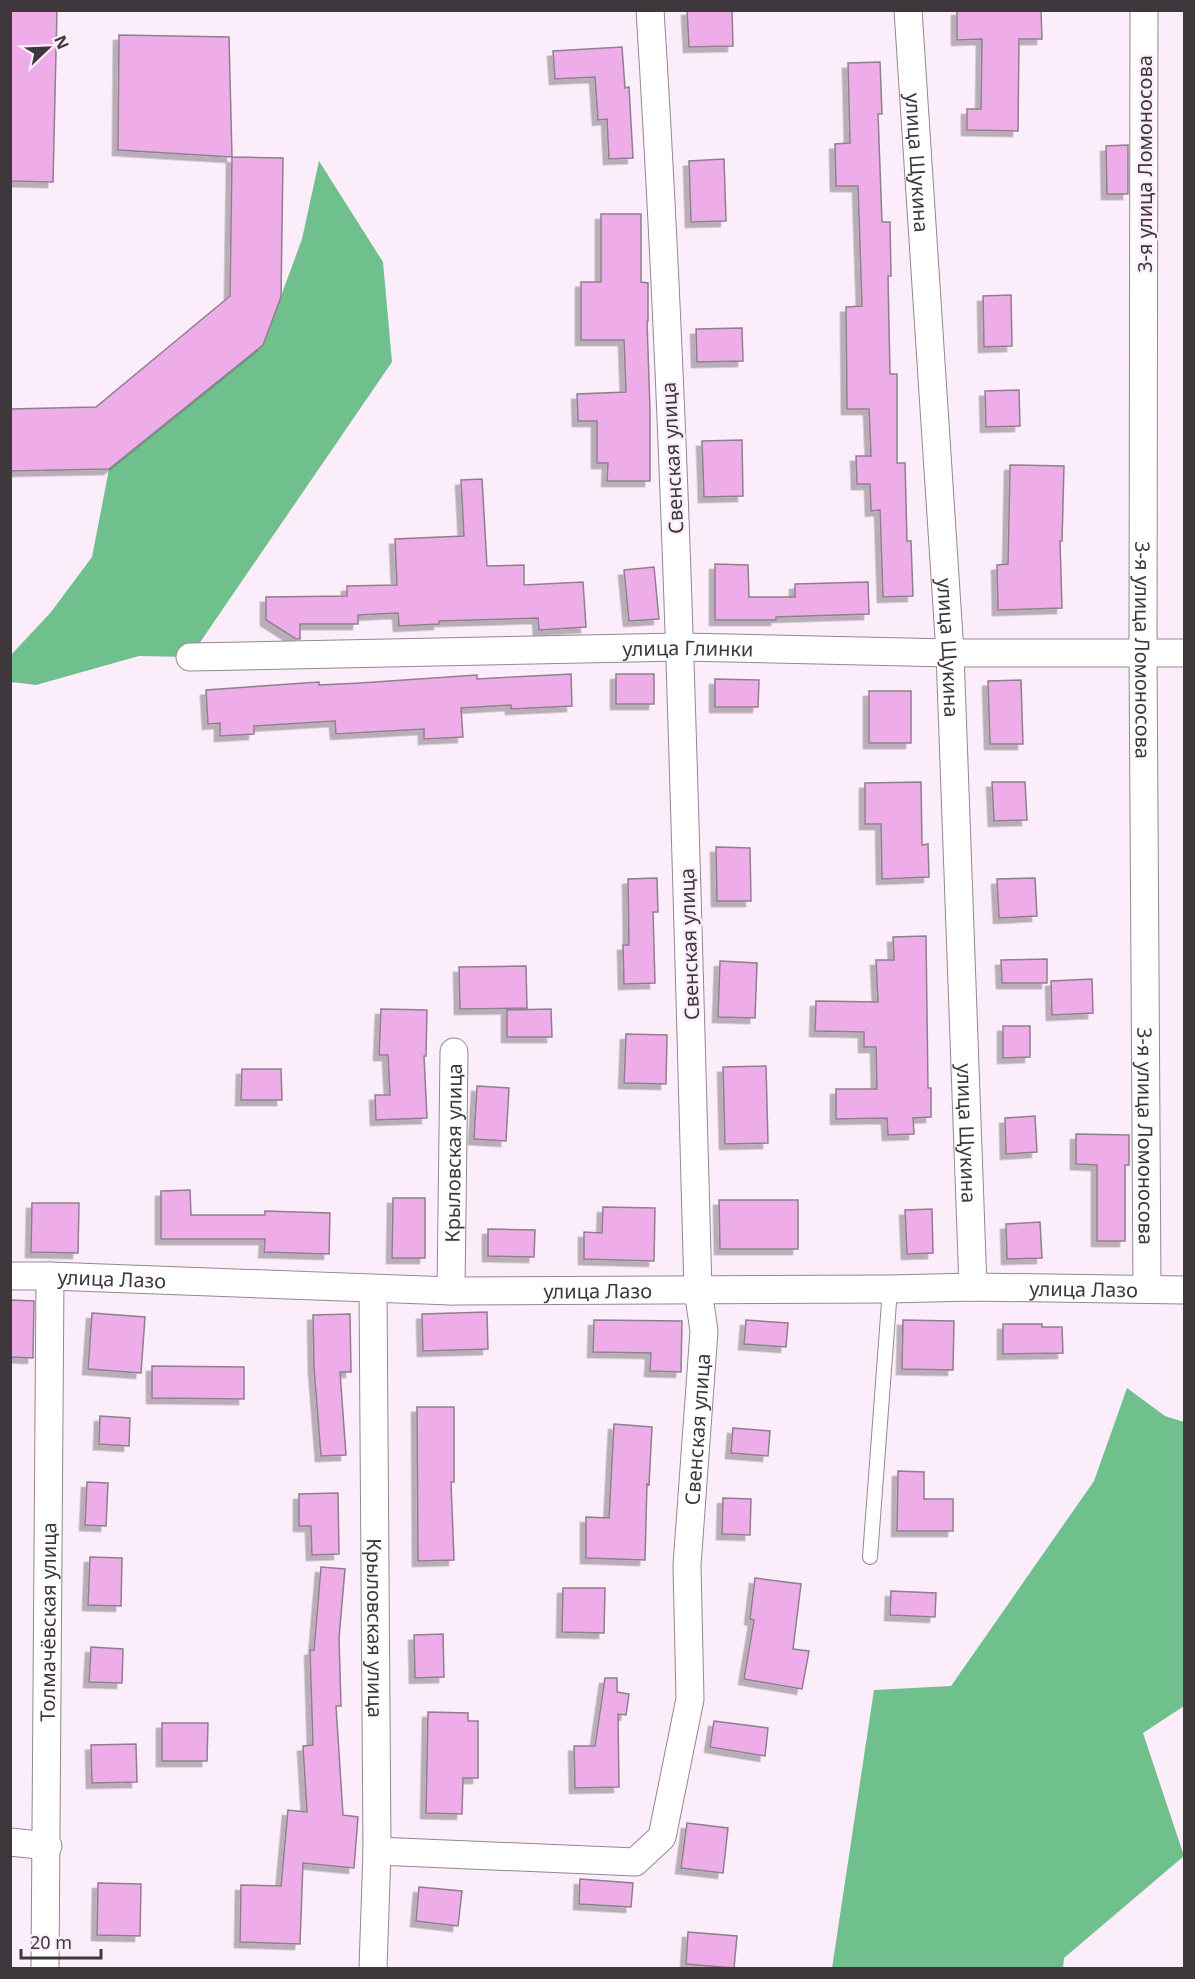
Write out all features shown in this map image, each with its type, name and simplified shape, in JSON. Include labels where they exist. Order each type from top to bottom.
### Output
[{"type":"street","name":"Свенская улица","points":[[377,1851],[635,1862],[662,1837],[690,1699],[687,1565],[704,1331],[698,1290],[681,647],[660,170],[650,10]]},
{"type":"street","name":"улица Щукина","points":[[908,10],[950,653],[973,1287]]},
{"type":"street","name":"3-я улица Ломоносова","points":[[1144,10],[1143,653],[1147,1289]]},
{"type":"street","name":"улица Глинки","points":[[190,657],[681,647],[950,653],[1185,653]]},
{"type":"street","name":"Крыловская улица","points":[[451,1291],[454,1052]]},
{"type":"street","name":"улица Лазо","points":[[10,1276],[451,1291],[973,1287],[1185,1290]]},
{"type":"street","name":"Толмачёвская улица","points":[[45,1968],[48,1846],[50,1276]]},
{"type":"street","name":"Крыловская улица","points":[[373,1289],[377,1851],[373,1968]]},
{"type":"street","points":[[10,1842],[48,1846]]},
{"type":"lane","points":[[870,1557],[890,1289]]},
{"type":"green space","points":[[319,161],[383,262],[392,362],[190,657],[139,656],[36,685],[11,682],[11,655],[51,612],[92,557],[109,469],[263,345],[302,239]]},
{"type":"green space","points":[[1127,1388],[1165,1416],[1184,1422],[1184,1706],[1143,1733],[1184,1856],[1064,1958],[1063,1968],[832,1968],[874,1690],[951,1686],[1094,1481]]},
{"type":"building","points":[[10,10],[57,10],[53,182],[10,181]]},
{"type":"building","points":[[687,10],[732,10],[733,46],[689,47]]},
{"type":"building","points":[[957,10],[1041,11],[1042,39],[1019,39],[1018,131],[967,130],[967,109],[981,109],[982,39],[957,40]]},
{"type":"building","points":[[119,35],[229,37],[232,157],[118,150]]},
{"type":"building","points":[[622,47],[625,88],[629,87],[633,158],[609,159],[607,119],[598,120],[595,77],[555,79],[553,51]]},
{"type":"building","points":[[880,62],[882,114],[878,114],[882,222],[890,222],[891,276],[888,276],[890,374],[897,374],[897,463],[905,463],[907,541],[911,541],[913,596],[883,597],[880,510],[871,511],[870,484],[857,484],[856,456],[871,456],[869,409],[847,409],[846,307],[862,306],[858,186],[836,186],[835,144],[850,143],[848,63]]},
{"type":"building","points":[[1128,145],[1128,194],[1107,194],[1106,146]]},
{"type":"building","points":[[232,157],[283,158],[281,297],[263,345],[109,469],[10,471],[10,409],[96,407],[230,296]]},
{"type":"building","points":[[724,159],[726,221],[691,222],[689,161]]},
{"type":"building","points":[[601,214],[641,214],[641,282],[648,283],[650,481],[607,481],[608,463],[597,463],[597,421],[578,421],[577,394],[626,392],[624,340],[581,340],[581,282],[601,282]]},
{"type":"building","points":[[1011,295],[1012,346],[984,347],[983,296]]},
{"type":"building","points":[[742,328],[743,361],[697,362],[696,329]]},
{"type":"building","points":[[1019,390],[1020,426],[986,427],[985,391]]},
{"type":"building","points":[[742,440],[743,496],[704,497],[702,441]]},
{"type":"building","points":[[1010,465],[1064,466],[1062,541],[1060,541],[1062,608],[998,610],[997,565],[1008,564]]},
{"type":"building","points":[[482,479],[487,566],[524,565],[524,585],[583,582],[586,627],[539,630],[538,618],[439,621],[439,624],[399,626],[398,613],[358,615],[358,624],[300,624],[300,639],[296,639],[266,620],[266,597],[347,596],[347,586],[397,585],[395,539],[464,536],[461,480]]},
{"type":"building","points":[[715,564],[748,565],[749,597],[795,597],[795,584],[868,582],[869,614],[776,617],[776,620],[715,620]]},
{"type":"building","points":[[654,567],[659,619],[629,621],[624,570]]},
{"type":"building","points":[[571,674],[572,706],[511,709],[511,705],[461,708],[463,737],[424,739],[424,729],[336,734],[335,721],[254,726],[254,734],[220,736],[220,723],[208,724],[206,690],[477,675],[477,679]]},
{"type":"building","points":[[616,674],[654,674],[654,704],[616,704]]},
{"type":"building","points":[[715,679],[759,680],[758,707],[715,707]]},
{"type":"building","points":[[1021,680],[1023,744],[990,744],[988,681]]},
{"type":"building","points":[[869,691],[911,691],[911,743],[869,743]]},
{"type":"building","points":[[921,782],[922,845],[928,844],[929,877],[882,879],[881,824],[865,824],[865,783]]},
{"type":"building","points":[[992,782],[1025,782],[1027,820],[994,821]]},
{"type":"building","points":[[716,847],[750,848],[751,901],[717,901]]},
{"type":"building","points":[[657,878],[658,912],[653,912],[655,983],[624,984],[623,945],[629,945],[628,879]]},
{"type":"building","points":[[1035,878],[1037,916],[999,918],[997,879]]},
{"type":"building","points":[[926,936],[928,1088],[931,1088],[931,1117],[913,1118],[914,1134],[888,1135],[887,1118],[836,1119],[836,1089],[877,1089],[876,1047],[864,1047],[864,1032],[815,1031],[816,1001],[878,1002],[876,960],[894,960],[893,937]]},
{"type":"building","points":[[1047,959],[1047,983],[1002,983],[1001,960]]},
{"type":"building","points":[[720,961],[757,963],[755,1018],[718,1017]]},
{"type":"building","points":[[526,966],[527,1008],[460,1009],[459,967]]},
{"type":"building","points":[[1092,979],[1093,1013],[1052,1015],[1051,981]]},
{"type":"building","points":[[381,1009],[427,1010],[426,1056],[424,1056],[427,1118],[376,1120],[375,1095],[390,1095],[388,1055],[379,1055]]},
{"type":"building","points":[[551,1009],[552,1037],[507,1037],[507,1010]]},
{"type":"building","points":[[1003,1026],[1030,1026],[1030,1057],[1003,1058]]},
{"type":"building","points":[[626,1034],[667,1035],[666,1084],[624,1083]]},
{"type":"building","points":[[766,1066],[768,1143],[725,1144],[723,1067]]},
{"type":"building","points":[[242,1069],[281,1069],[282,1100],[241,1100]]},
{"type":"building","points":[[477,1086],[509,1088],[506,1141],[474,1139]]},
{"type":"building","points":[[1035,1116],[1037,1152],[1006,1154],[1005,1118]]},
{"type":"building","points":[[1076,1134],[1129,1135],[1129,1165],[1125,1165],[1125,1241],[1097,1241],[1097,1165],[1076,1164]]},
{"type":"building","points":[[190,1190],[191,1215],[265,1215],[265,1211],[330,1213],[329,1254],[264,1252],[265,1239],[161,1239],[161,1191]]},
{"type":"building","points":[[393,1198],[425,1198],[425,1258],[392,1258]]},
{"type":"building","points":[[719,1200],[798,1200],[798,1249],[720,1249]]},
{"type":"building","points":[[32,1203],[79,1203],[78,1253],[31,1252]]},
{"type":"building","points":[[603,1207],[655,1208],[654,1261],[584,1259],[584,1232],[602,1233]]},
{"type":"building","points":[[932,1209],[933,1253],[907,1254],[905,1210]]},
{"type":"building","points":[[1040,1222],[1042,1258],[1007,1259],[1006,1224]]},
{"type":"building","points":[[488,1229],[535,1230],[534,1257],[488,1256]]},
{"type":"building","points":[[10,1300],[34,1301],[33,1358],[10,1357]]},
{"type":"building","points":[[487,1312],[488,1349],[423,1351],[422,1314]]},
{"type":"building","points":[[92,1313],[145,1317],[141,1373],[88,1369]]},
{"type":"building","points":[[350,1314],[351,1372],[340,1372],[346,1455],[321,1456],[314,1368],[313,1315]]},
{"type":"building","points":[[594,1320],[682,1321],[681,1372],[650,1371],[651,1353],[593,1352]]},
{"type":"building","points":[[746,1320],[788,1323],[786,1347],[744,1344]]},
{"type":"building","points":[[903,1320],[954,1321],[953,1370],[902,1369]]},
{"type":"building","points":[[1003,1324],[1042,1324],[1042,1327],[1062,1327],[1063,1353],[1003,1354]]},
{"type":"building","points":[[152,1366],[244,1367],[244,1399],[152,1398]]},
{"type":"building","points":[[417,1407],[454,1407],[454,1482],[451,1482],[454,1560],[418,1561]]},
{"type":"building","points":[[100,1416],[130,1418],[129,1446],[99,1444]]},
{"type":"building","points":[[614,1424],[652,1427],[649,1485],[647,1484],[645,1560],[586,1558],[586,1517],[609,1518]]},
{"type":"building","points":[[733,1428],[770,1431],[768,1456],[731,1453]]},
{"type":"building","points":[[898,1471],[924,1472],[924,1499],[953,1499],[953,1531],[897,1531]]},
{"type":"building","points":[[87,1482],[108,1483],[106,1526],[85,1525]]},
{"type":"building","points":[[338,1493],[339,1554],[312,1555],[311,1526],[299,1526],[299,1494]]},
{"type":"building","points":[[723,1498],[751,1499],[750,1535],[722,1534]]},
{"type":"building","points":[[90,1557],[122,1558],[121,1606],[88,1605]]},
{"type":"building","points":[[321,1567],[345,1569],[339,1638],[341,1706],[336,1706],[343,1815],[358,1817],[354,1868],[303,1863],[300,1944],[240,1942],[241,1885],[281,1886],[288,1810],[307,1812],[303,1746],[313,1745],[310,1650],[314,1650]]},
{"type":"building","points":[[755,1578],[801,1584],[793,1649],[809,1651],[802,1689],[744,1679],[754,1620],[750,1619]]},
{"type":"building","points":[[563,1588],[605,1588],[604,1633],[562,1632]]},
{"type":"building","points":[[891,1591],[936,1593],[935,1617],[890,1615]]},
{"type":"building","points":[[443,1634],[444,1677],[415,1678],[414,1635]]},
{"type":"building","points":[[91,1647],[123,1649],[122,1683],[89,1682]]},
{"type":"building","points":[[605,1678],[617,1678],[617,1692],[629,1694],[626,1715],[618,1714],[619,1787],[575,1788],[574,1746],[595,1746]]},
{"type":"building","points":[[428,1712],[468,1713],[468,1721],[478,1721],[478,1778],[463,1778],[462,1814],[426,1813]]},
{"type":"building","points":[[714,1721],[768,1728],[765,1756],[710,1747]]},
{"type":"building","points":[[162,1723],[208,1723],[207,1761],[162,1761]]},
{"type":"building","points":[[136,1744],[137,1782],[92,1783],[91,1745]]},
{"type":"building","points":[[687,1823],[728,1828],[723,1873],[681,1868]]},
{"type":"building","points":[[580,1879],[633,1883],[631,1907],[579,1904]]},
{"type":"building","points":[[98,1883],[141,1884],[140,1936],[97,1935]]},
{"type":"building","points":[[419,1887],[462,1891],[458,1926],[416,1921]]},
{"type":"building","points":[[688,1932],[737,1936],[734,1968],[686,1964]]}]
